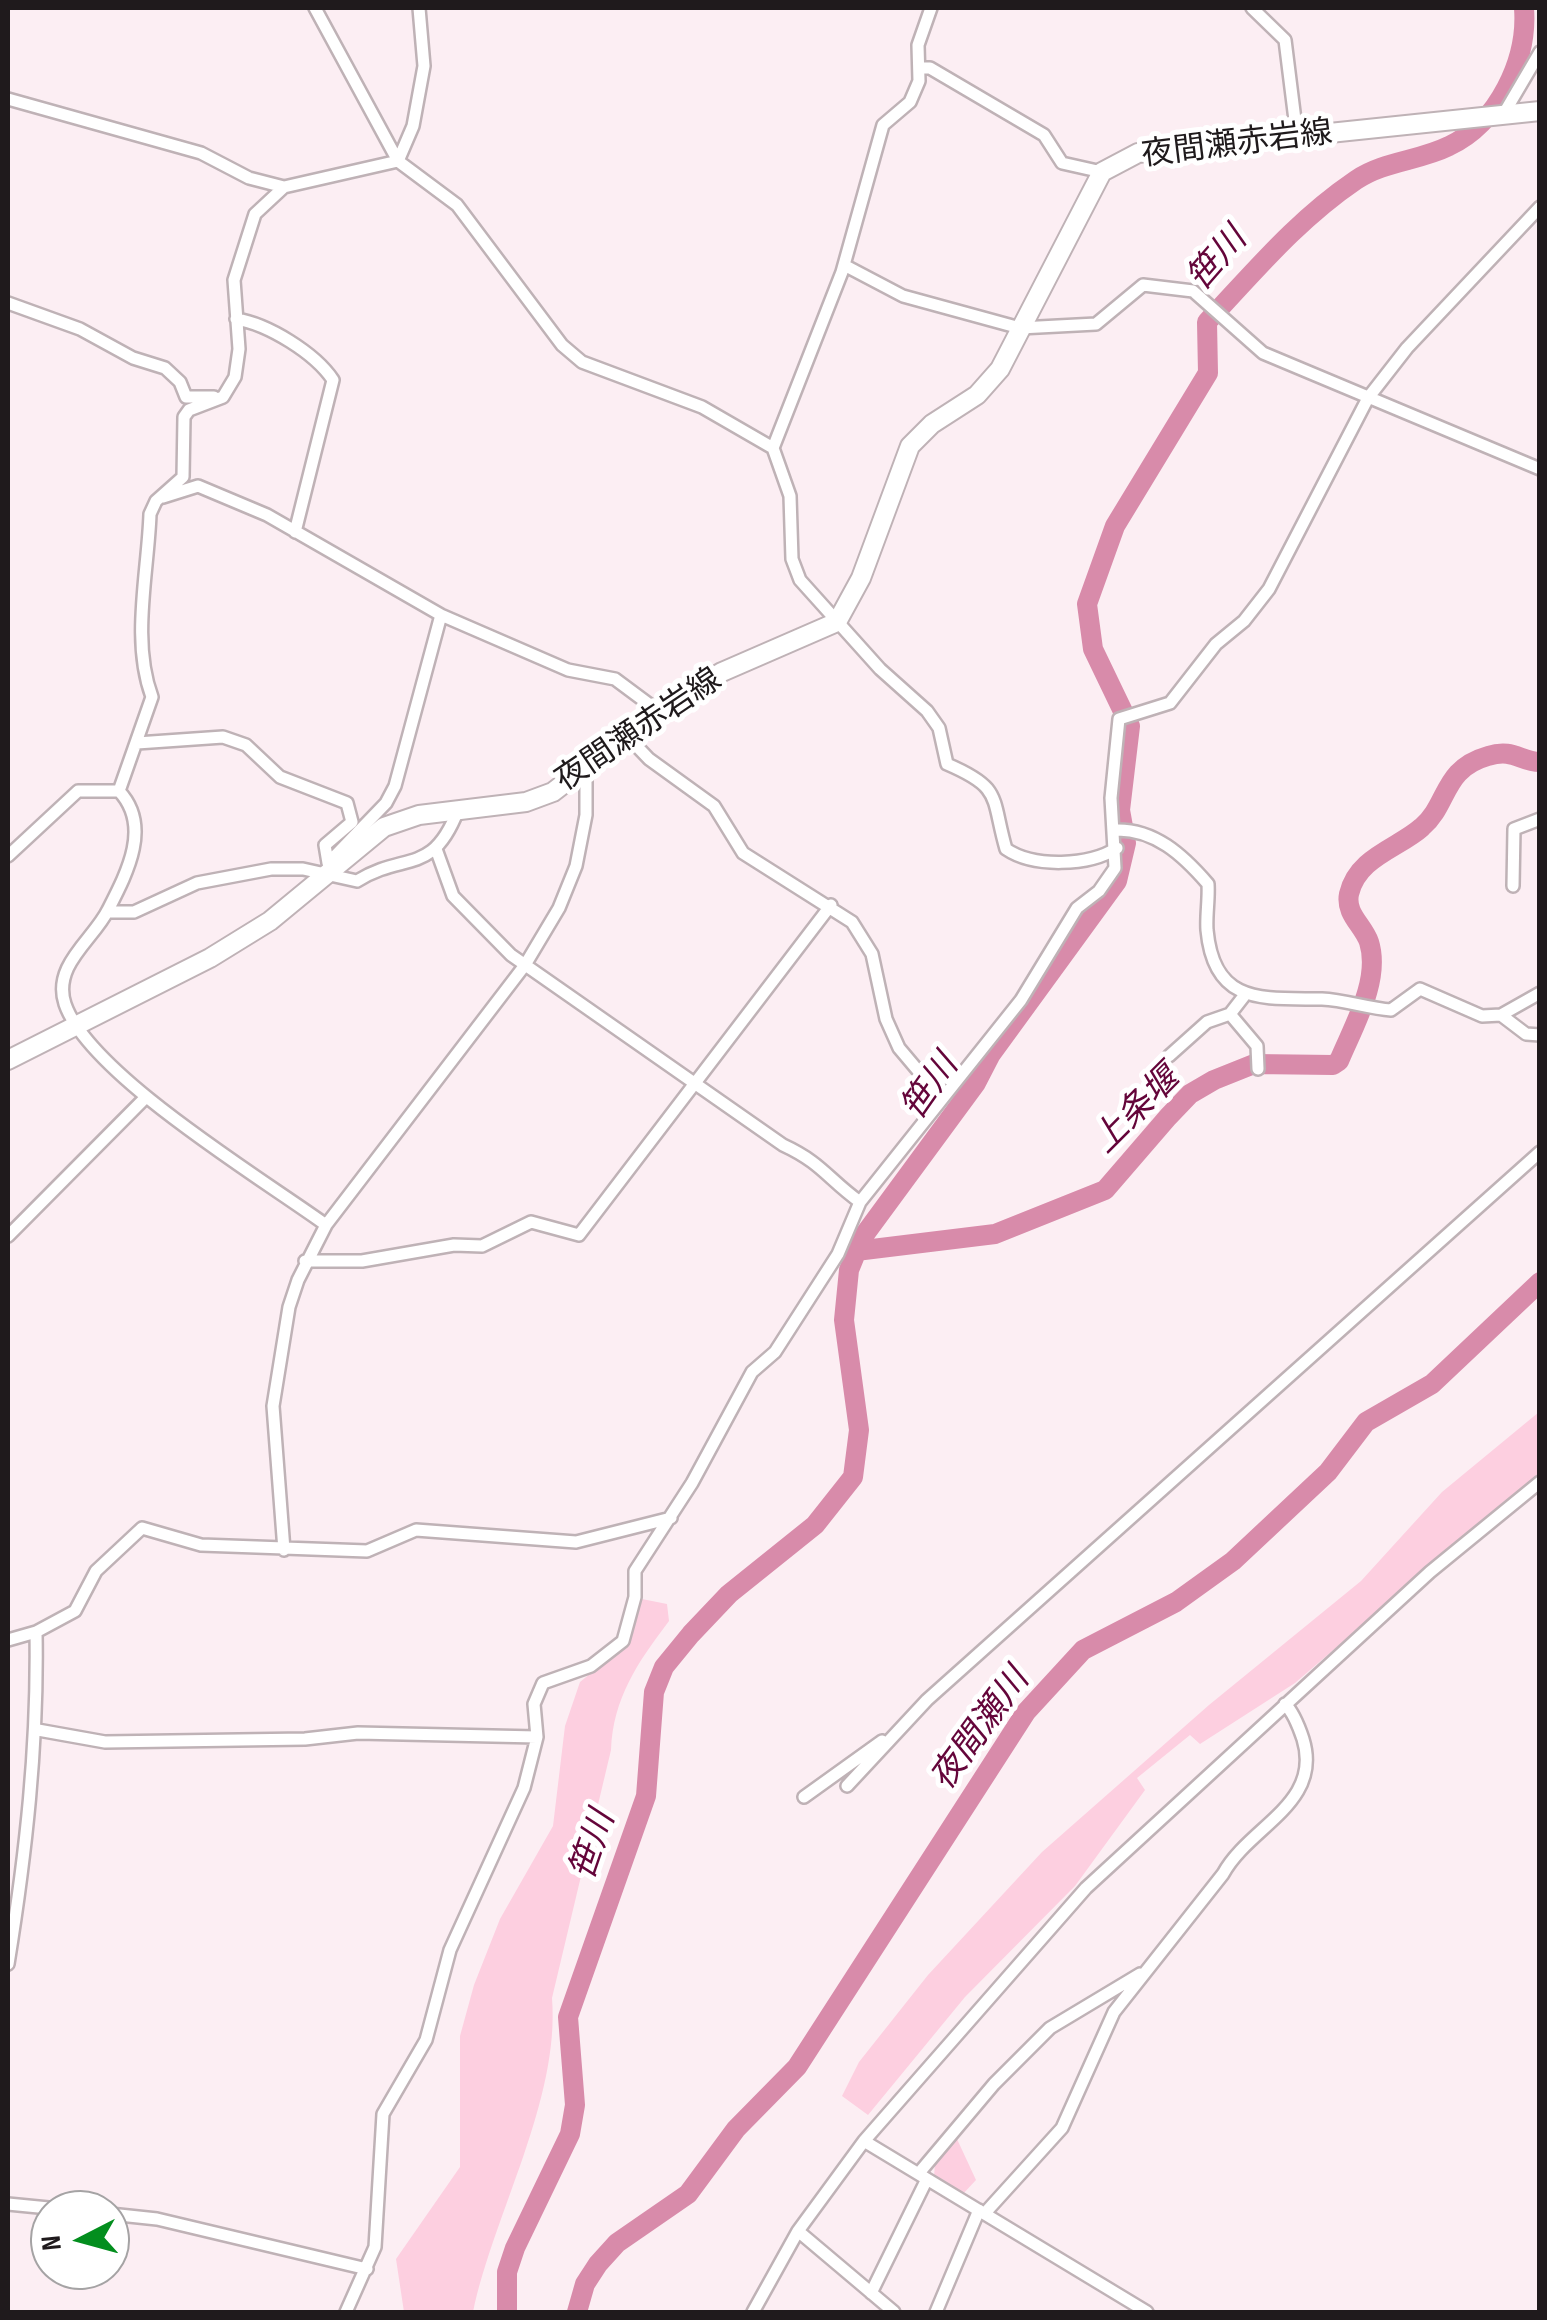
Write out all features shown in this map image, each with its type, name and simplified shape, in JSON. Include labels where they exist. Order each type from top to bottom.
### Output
[{"type":"main road","name":"夜間瀬赤岩線","points":[[8,1060],[210,958],[270,921],[328,868],[384,827],[419,815],[526,802],[553,792],[658,711],[722,672],[838,622],[861,578],[910,446],[932,424],[977,394],[1000,370],[1102,172],[1138,153],[1540,111]]},
{"type":"street","points":[[316,8],[398,161],[457,205],[562,344],[582,362],[702,407],[773,448],[790,496],[792,559],[800,580],[880,669],[927,711],[939,728],[948,764],[982,778],[993,790],[1006,849],[1018,858],[1078,861],[1098,860],[1117,848]]},
{"type":"street","points":[[398,161],[414,126],[424,66],[418,8]]},
{"type":"street","points":[[773,448],[844,264],[884,125],[910,102],[920,68],[918,46],[931,8]]},
{"type":"street","points":[[1252,8],[1284,40],[1297,136]]},
{"type":"street","points":[[1492,116],[1540,52]]},
{"type":"street","points":[[920,68],[930,68],[1044,135],[1062,163],[1102,172]]},
{"type":"street","points":[[8,99],[201,153],[249,178],[284,187],[398,161]]},
{"type":"street","points":[[119,790],[152,697],[145,678],[142,637],[150,514],[160,498],[183,477],[184,417],[197,406],[223,397],[235,378],[234,280],[255,214],[284,187]]},
{"type":"street","points":[[346,2312],[375,2247],[382,2114],[426,2040],[450,1950],[524,1788],[537,1737],[534,1704],[543,1684],[591,1666],[623,1641],[635,1597],[636,1571],[752,1372],[775,1352],[838,1254],[860,1202],[1021,1000],[1077,908],[1107,880],[1114,868],[1120,830],[1111,798],[1125,718],[1170,703],[1216,644],[1244,621],[1270,589],[1368,398],[1408,348],[1540,207]]},
{"type":"street","points":[[844,264],[903,296],[1020,328],[1096,324],[1144,285],[1193,290],[1263,353],[1540,469]]},
{"type":"street","points":[[8,303],[80,329],[133,358],[165,368],[180,382],[186,396],[223,397]]},
{"type":"street","points":[[236,318],[267,328],[319,364],[333,380],[295,532]]},
{"type":"street","points":[[160,498],[198,486],[295,532],[442,614],[568,670],[615,679],[658,711]]},
{"type":"street","points":[[328,868],[386,803],[395,786],[442,614]]},
{"type":"street","points":[[627,736],[649,760],[714,806],[744,853],[832,905],[865,938],[886,1019],[899,1048],[942,1099]]},
{"type":"street","points":[[137,743],[223,737],[246,745],[280,777],[347,803],[352,822],[325,845],[328,868]]},
{"type":"street","points":[[284,1550],[274,1406],[289,1307],[305,1261],[326,1225],[525,965],[560,908],[576,866],[586,815],[586,766]]},
{"type":"street","points":[[8,856],[78,791],[119,790]]},
{"type":"street","points":[[119,790],[134,814],[136,840],[108,912],[74,954],[62,995],[78,1026],[111,1068],[146,1098],[326,1225]]},
{"type":"street","points":[[108,912],[134,912],[179,890],[226,876],[328,868],[357,881],[382,865],[414,864],[436,849],[458,810]]},
{"type":"street","points":[[1512,886],[1514,829],[1540,819]]},
{"type":"street","points":[[1120,830],[1160,840],[1188,861],[1208,884],[1207,929],[1212,952],[1225,978],[1244,996],[1355,1003],[1390,1010],[1420,989],[1482,1016],[1501,1014],[1540,993]]},
{"type":"street","points":[[436,849],[453,896],[525,965],[783,1145],[817,1160],[840,1187],[860,1202]]},
{"type":"street","points":[[305,1261],[362,1261],[454,1245],[482,1246],[531,1222],[579,1235],[692,1082],[832,905]]},
{"type":"street","points":[[1169,1056],[1207,1022],[1230,1014],[1244,996]]},
{"type":"street","points":[[1230,1014],[1257,1046],[1257,1063]]},
{"type":"street","points":[[1501,1014],[1526,1034],[1540,1035]]},
{"type":"street","points":[[8,1236],[146,1098]]},
{"type":"street","points":[[847,1786],[927,1700],[1540,1152]]},
{"type":"street","points":[[753,2312],[798,2231],[864,2142],[1086,1888],[1430,1572],[1540,1482]]},
{"type":"street","points":[[8,1640],[36,1632],[75,1611],[96,1571],[142,1528],[201,1545],[367,1551],[386,1547],[416,1530],[436,1528],[576,1542],[670,1518]]},
{"type":"street","points":[[8,1964],[38,1730],[36,1632]]},
{"type":"street","points":[[936,2312],[982,2212],[1068,2119],[1114,2012],[1223,1874],[1236,1850],[1286,1809],[1304,1784],[1307,1753],[1285,1704]]},
{"type":"street","points":[[38,1730],[105,1742],[305,1740],[358,1732],[537,1737]]},
{"type":"street","points":[[804,1797],[894,1734]]},
{"type":"street","points":[[872,2293],[923,2176],[994,2084],[1050,2028],[1145,1970]]},
{"type":"street","points":[[864,2142],[1147,2312]]},
{"type":"street","points":[[130,2216],[157,2218],[367,2269]]},
{"type":"street","points":[[798,2231],[894,2312]]},
{"type":"shaded area","points":[[1539,1412],[1539,1473],[1295,1683],[1200,1744],[1190,1735],[1137,1778],[1145,1790],[1075,1886],[965,1997],[868,2115],[842,2096],[859,2062],[928,1975],[1042,1852],[1209,1705],[1361,1581],[1442,1492]]},
{"type":"shaded area","points":[[642,1599],[667,1604],[669,1621],[638,1666],[617,1714],[552,1998],[546,2076],[473,2312],[404,2312],[396,2259],[460,2167],[460,2036],[474,1985],[500,1919],[553,1826],[565,1726],[580,1682],[624,1646]]},
{"type":"shaded area","points":[[957,2139],[976,2180],[962,2195],[934,2176],[935,2164]]},
{"type":"waterway","name":"笹川","points":[[507,2312],[507,2272],[515,2248],[570,2134],[575,2105],[568,2017],[646,1796],[654,1692],[664,1667],[729,1594],[815,1525],[853,1477],[859,1430],[844,1320],[849,1270],[862,1238],[1117,881],[1126,843],[1120,810],[1130,726],[1093,649],[1087,604],[1115,526],[1208,373],[1207,322],[1277,247],[1335,195],[1378,169],[1449,146],[1482,122],[1515,68],[1524,8]]},
{"type":"waterway","name":"上条堰","points":[[856,1251],[995,1234],[1105,1190],[1190,1094],[1214,1080],[1254,1064],[1333,1065],[1339,1061],[1364,1003],[1371,972],[1369,942],[1348,901],[1353,881],[1370,862],[1431,818],[1462,769],[1488,756],[1504,754],[1540,762]]},
{"type":"waterway","name":"夜間瀬川","points":[[577,2312],[585,2284],[598,2264],[617,2243],[688,2194],[736,2129],[797,2067],[1026,1712],[1083,1650],[1176,1602],[1233,1561],[1328,1472],[1366,1422],[1432,1384],[1540,1282]]}]
